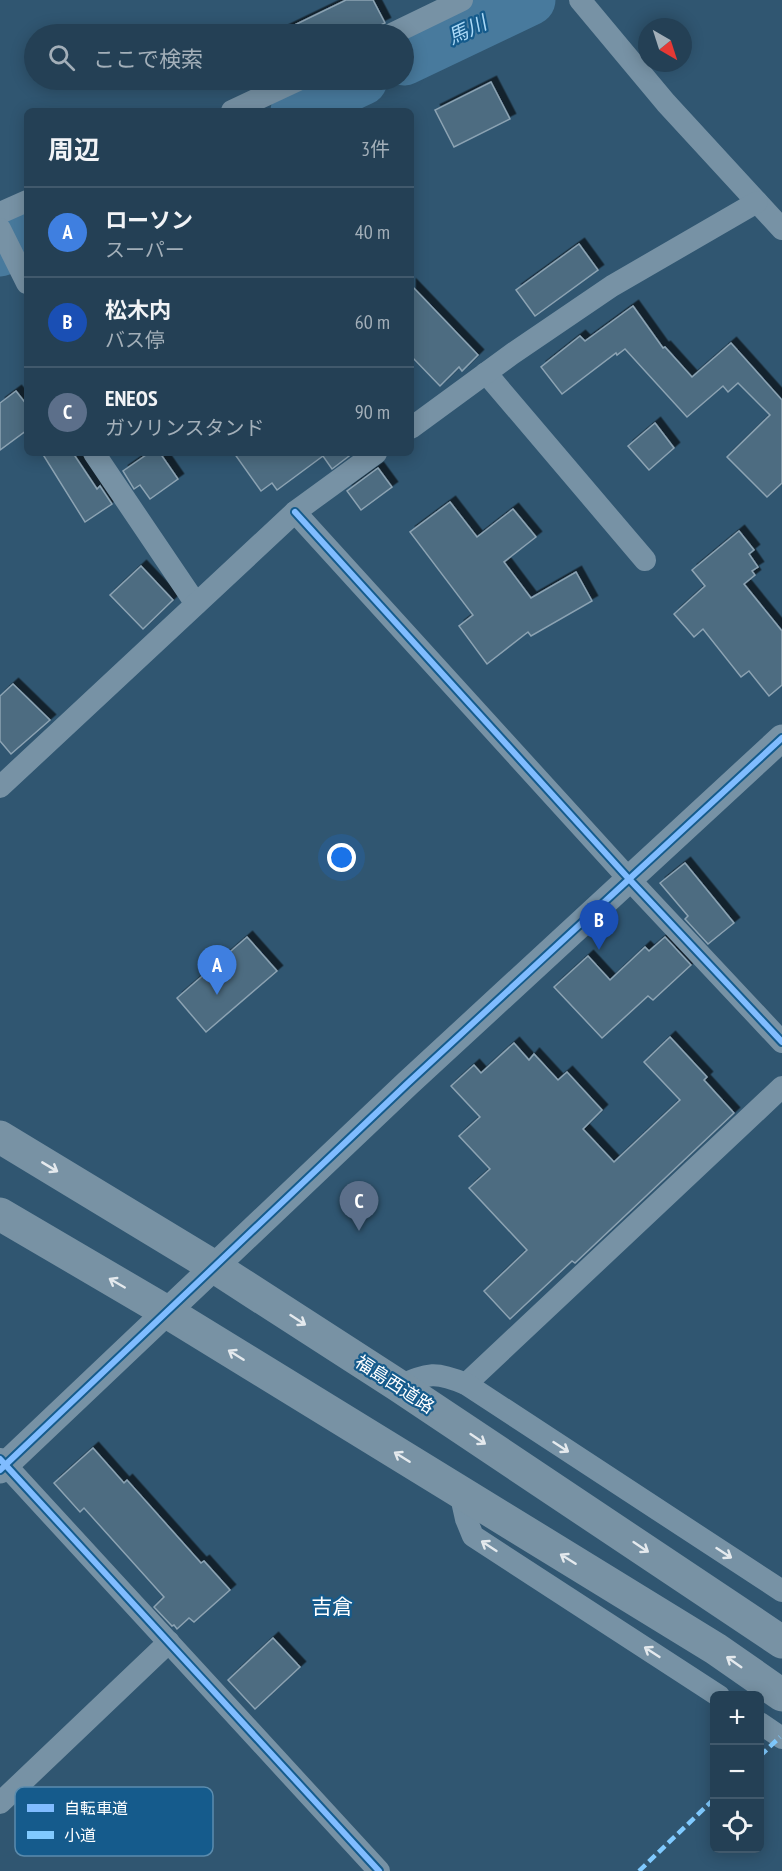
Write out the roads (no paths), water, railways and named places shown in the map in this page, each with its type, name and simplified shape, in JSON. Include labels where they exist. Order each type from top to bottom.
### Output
[{"type":"highway","name":"福島西道路","points":[[0,1137],[213,1266],[399,1386],[782,1642]]},
{"type":"highway","points":[[0,1214],[167,1312],[716,1649],[782,1695]]},
{"type":"street","points":[[413,24],[462,0]]},
{"type":"street","points":[[580,0],[666,103],[782,229]]},
{"type":"street","points":[[238,108],[277,90]]},
{"type":"street","points":[[414,426],[486,372],[612,286],[757,202]]},
{"type":"street","points":[[23,275],[0,224],[24,204]]},
{"type":"street","points":[[486,372],[645,560]]},
{"type":"street","points":[[96,456],[196,604]]},
{"type":"street","points":[[0,787],[295,512],[372,456]]},
{"type":"street","points":[[295,512],[629,879],[782,1042]]},
{"type":"street","points":[[380,1871],[2,1465],[782,738]]},
{"type":"street","points":[[466,1384],[782,1087]]},
{"type":"street","points":[[399,1386],[421,1377],[444,1375],[466,1384],[782,1591]]},
{"type":"street","points":[[460,1492],[466,1519],[473,1536],[713,1691]]},
{"type":"street","points":[[17,1787],[169,1642]]},
{"type":"street","points":[[764,1726],[782,1738]]},
{"type":"street","points":[[0,1803],[15,1789]]},
{"type":"waterway","name":"馬川","points":[[414,55],[530,0]]},
{"type":"waterway","name":"馬川","points":[[302,108],[341,90]]},
{"type":"waterway","name":"馬川","points":[[0,251],[24,240]]},
{"type":"place","name":"松木内","points":[[599,950]]},
{"type":"place","name":"ローソン","points":[[217,995]]},
{"type":"place","name":"ENEOS","points":[[359,1231]]},
{"type":"district","name":"吉倉","points":[[332,1606]]}]
